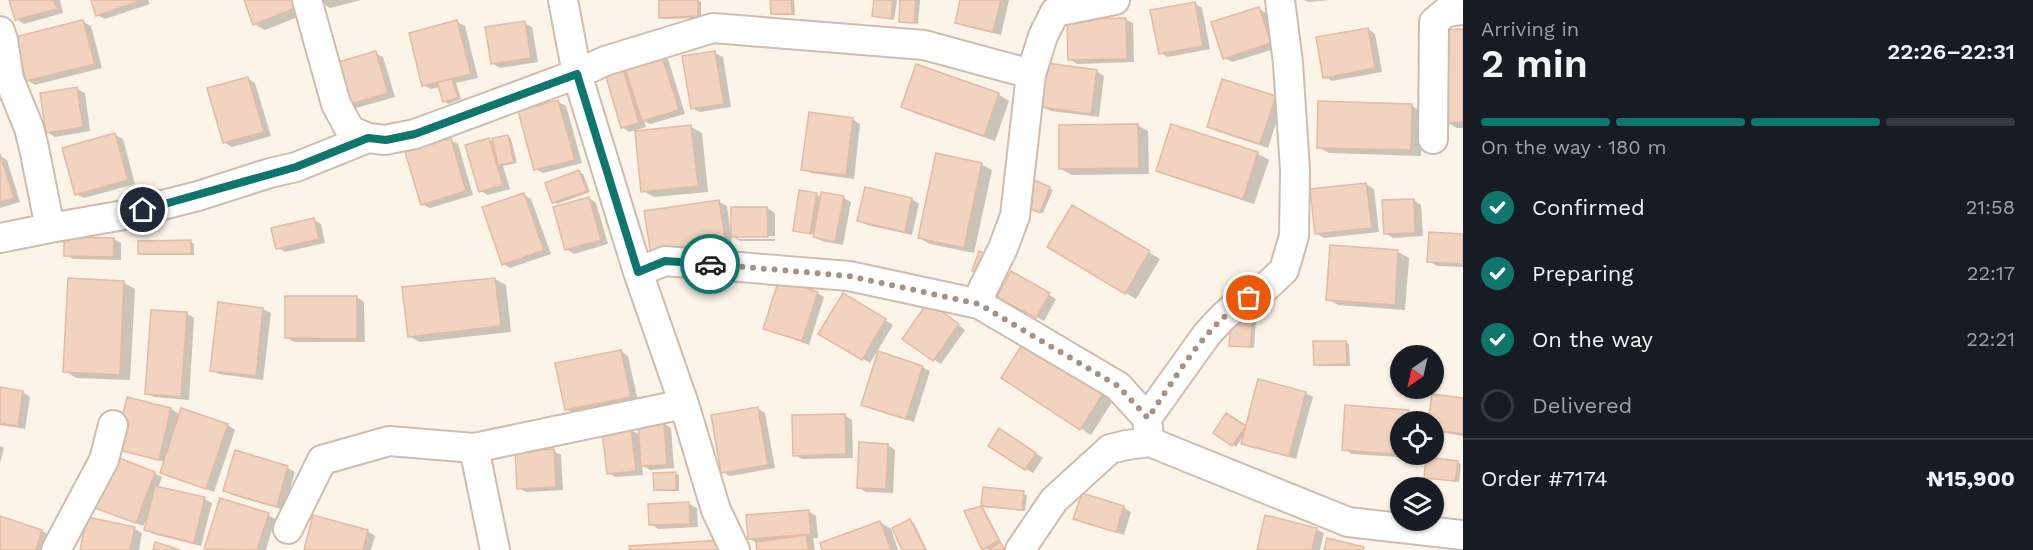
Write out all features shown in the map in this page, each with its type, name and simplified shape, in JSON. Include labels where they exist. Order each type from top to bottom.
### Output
[{"type":"street","points":[[307,0],[336,104],[350,130],[368,138],[386,140],[415,134],[577,74],[605,61],[714,28],[924,45],[1030,74]]},
{"type":"street","points":[[563,0],[577,74],[638,272],[684,404],[716,510],[735,550]]},
{"type":"street","points":[[979,304],[982,291],[1003,248],[1015,216],[1030,74],[1044,36],[1055,12],[1115,0]]},
{"type":"street","points":[[1020,550],[1054,500],[1110,449],[1127,445],[1149,430],[1207,334],[1233,308],[1265,288],[1284,270],[1294,236],[1294,170],[1288,63],[1280,0]]},
{"type":"street","points":[[1433,139],[1434,22],[1446,12],[1463,10]]},
{"type":"street","points":[[0,31],[9,79],[29,128],[50,228]]},
{"type":"street","points":[[0,238],[124,215],[198,196],[296,167],[368,138]]},
{"type":"street","points":[[638,272],[665,261],[849,276],[979,304],[1118,386],[1149,430],[1348,522],[1463,536],[1461,550]]},
{"type":"street","points":[[288,529],[322,460],[389,441],[474,448],[684,404]]},
{"type":"street","points":[[56,550],[104,460],[113,425]]},
{"type":"street","points":[[474,448],[495,550]]},
{"type":"building","points":[[9,0],[54,0],[57,9],[15,20]]},
{"type":"building","points":[[91,0],[143,0],[96,16]]},
{"type":"building","points":[[244,0],[295,0],[298,7],[253,25]]},
{"type":"building","points":[[659,0],[698,0],[698,16],[659,18]]},
{"type":"building","points":[[770,0],[791,0],[792,14],[771,14]]},
{"type":"building","points":[[874,0],[893,0],[891,19],[872,16]]},
{"type":"building","points":[[900,0],[916,0],[914,23],[899,22]]},
{"type":"building","points":[[960,0],[1001,0],[993,32],[955,23]]},
{"type":"building","points":[[1195,2],[1203,46],[1159,54],[1150,10]]},
{"type":"building","points":[[1259,7],[1271,43],[1223,59],[1211,22]]},
{"type":"building","points":[[1126,18],[1127,59],[1068,60],[1067,19]]},
{"type":"building","points":[[83,20],[95,64],[26,81],[15,37]]},
{"type":"building","points":[[457,20],[471,74],[422,86],[409,33]]},
{"type":"building","points":[[525,21],[531,58],[491,64],[485,27]]},
{"type":"building","points":[[1368,28],[1375,68],[1323,78],[1316,37]]},
{"type":"building","points":[[1463,29],[1463,122],[1444,123],[1438,30]]},
{"type":"building","points":[[376,51],[388,93],[348,105],[335,63]]},
{"type":"building","points":[[715,51],[724,104],[691,109],[682,56]]},
{"type":"building","points":[[661,53],[679,110],[642,121],[624,65]]},
{"type":"building","points":[[1047,63],[1097,70],[1091,114],[1041,107]]},
{"type":"building","points":[[916,64],[999,93],[984,136],[901,107]]},
{"type":"building","points":[[622,65],[639,123],[621,128],[604,70]]},
{"type":"building","points":[[248,77],[264,132],[223,143],[207,88]]},
{"type":"building","points":[[452,79],[458,98],[443,102],[437,82]]},
{"type":"building","points":[[1222,79],[1276,96],[1260,144],[1207,127]]},
{"type":"building","points":[[77,87],[83,127],[46,133],[40,93]]},
{"type":"building","points":[[558,100],[575,160],[534,170],[518,111]]},
{"type":"building","points":[[1318,101],[1412,104],[1411,150],[1317,148]]},
{"type":"building","points":[[809,112],[853,118],[846,175],[801,170]]},
{"type":"building","points":[[1138,124],[1139,168],[1059,169],[1059,125]]},
{"type":"building","points":[[1171,124],[1258,152],[1243,199],[1156,171]]},
{"type":"building","points":[[691,125],[698,186],[641,192],[635,131]]},
{"type":"building","points":[[115,133],[128,180],[75,195],[62,148]]},
{"type":"building","points":[[508,135],[514,162],[498,165],[492,138]]},
{"type":"building","points":[[451,138],[466,191],[421,205],[405,152]]},
{"type":"building","points":[[489,138],[503,185],[479,192],[465,145]]},
{"type":"building","points":[[936,153],[982,163],[964,248],[918,238]]},
{"type":"building","points":[[0,154],[14,198],[0,202]]},
{"type":"building","points":[[579,170],[587,191],[552,203],[545,183]]},
{"type":"building","points":[[1032,179],[1050,187],[1040,213],[1021,205]]},
{"type":"building","points":[[1366,183],[1372,228],[1315,234],[1310,189]]},
{"type":"building","points":[[865,187],[912,198],[905,232],[857,221]]},
{"type":"building","points":[[799,190],[817,193],[810,234],[793,231]]},
{"type":"building","points":[[821,192],[844,196],[835,242],[813,237]]},
{"type":"building","points":[[524,193],[544,250],[502,265],[482,207]]},
{"type":"building","points":[[589,197],[601,240],[565,250],[553,207]]},
{"type":"building","points":[[1414,199],[1415,233],[1384,234],[1382,200]]},
{"type":"building","points":[[719,200],[726,244],[651,255],[644,211]]},
{"type":"building","points":[[1072,205],[1150,251],[1125,294],[1047,247]]},
{"type":"building","points":[[731,207],[767,207],[768,237],[731,237]]},
{"type":"building","points":[[314,218],[319,239],[276,249],[271,228]]},
{"type":"building","points":[[1429,232],[1463,234],[1463,264],[1427,262]]},
{"type":"building","points":[[64,237],[114,238],[113,257],[64,256]]},
{"type":"building","points":[[191,240],[191,254],[138,254],[138,241]]},
{"type":"building","points":[[1330,245],[1398,250],[1395,305],[1326,300]]},
{"type":"building","points":[[979,251],[987,254],[980,273],[972,271]]},
{"type":"building","points":[[1011,271],[1050,293],[1036,318],[997,297]]},
{"type":"building","points":[[68,278],[124,281],[120,375],[63,372]]},
{"type":"building","points":[[495,278],[501,326],[408,337],[402,287]]},
{"type":"building","points":[[779,279],[818,292],[802,341],[763,329]]},
{"type":"building","points":[[843,293],[886,319],[862,360],[818,334]]},
{"type":"building","points":[[285,296],[357,296],[357,339],[285,338]]},
{"type":"building","points":[[218,302],[263,308],[256,376],[210,371]]},
{"type":"building","points":[[928,302],[959,324],[933,361],[902,339]]},
{"type":"building","points":[[151,310],[187,312],[181,397],[145,394]]},
{"type":"building","points":[[1231,314],[1253,315],[1250,347],[1229,346]]},
{"type":"building","points":[[1025,340],[1104,392],[1080,430],[1001,378]]},
{"type":"building","points":[[1313,341],[1346,341],[1347,364],[1314,365]]},
{"type":"building","points":[[621,350],[631,397],[565,410],[555,363]]},
{"type":"building","points":[[878,351],[923,366],[906,419],[861,405]]},
{"type":"building","points":[[1258,379],[1306,392],[1289,456],[1241,444]]},
{"type":"building","points":[[0,387],[23,391],[18,426],[0,423]]},
{"type":"building","points":[[1444,396],[1463,398],[1463,434],[1444,431],[1444,411],[1430,411],[1431,399],[1444,399]]},
{"type":"building","points":[[127,397],[171,408],[159,460],[115,449]]},
{"type":"building","points":[[1345,405],[1409,410],[1390,411],[1390,454],[1342,450]]},
{"type":"building","points":[[758,407],[768,465],[721,473],[711,415]]},
{"type":"building","points":[[181,408],[228,424],[206,489],[160,473]]},
{"type":"building","points":[[1226,413],[1246,426],[1232,446],[1213,433]]},
{"type":"building","points":[[845,414],[846,454],[793,456],[792,415]]},
{"type":"building","points":[[664,422],[667,465],[641,466],[638,424]]},
{"type":"building","points":[[631,428],[636,471],[607,474],[602,431]]},
{"type":"building","points":[[999,428],[1036,453],[1025,470],[988,446]]},
{"type":"building","points":[[859,442],[888,444],[886,489],[857,488]]},
{"type":"building","points":[[554,449],[556,487],[517,489],[515,451]]},
{"type":"building","points":[[235,450],[288,466],[277,507],[223,491]]},
{"type":"building","points":[[112,455],[155,472],[136,523],[92,507]]},
{"type":"building","points":[[1444,459],[1458,461],[1455,481],[1444,480],[1444,477],[1424,477],[1425,465],[1444,465]]},
{"type":"building","points":[[676,472],[676,490],[654,490],[653,473]]},
{"type":"building","points":[[155,486],[205,497],[194,543],[144,530]]},
{"type":"building","points":[[983,487],[1024,491],[1022,510],[981,506]]},
{"type":"building","points":[[1082,493],[1124,506],[1116,532],[1073,519]]},
{"type":"building","points":[[220,498],[269,513],[257,550],[204,549]]},
{"type":"building","points":[[689,502],[690,524],[649,525],[648,504]]},
{"type":"building","points":[[981,506],[999,540],[982,550],[964,511]]},
{"type":"building","points":[[809,510],[811,534],[748,539],[746,515]]},
{"type":"building","points":[[313,515],[368,530],[363,550],[304,550]]},
{"type":"building","points":[[1265,515],[1317,528],[1312,550],[1257,550]]},
{"type":"building","points":[[0,516],[42,530],[36,550],[0,550]]},
{"type":"building","points":[[87,517],[135,527],[130,550],[80,550]]},
{"type":"building","points":[[910,519],[925,549],[902,550],[892,528]]},
{"type":"building","points":[[880,521],[891,550],[822,550],[820,543]]},
{"type":"building","points":[[806,535],[809,550],[757,550],[756,542]]},
{"type":"building","points":[[1327,538],[1364,547],[1363,550],[1324,550]]},
{"type":"building","points":[[722,540],[722,550],[630,550],[629,546]]},
{"type":"building","points":[[155,542],[180,550],[153,550]]},
{"type":"building","points":[[1000,542],[1005,550],[989,550]]},
{"type":"way so far","points":[[710,264],[849,276],[979,304],[1118,386],[1148,418],[1207,334],[1222,317],[1249,298]]},
{"type":"route","points":[[143,210],[296,167],[368,138],[386,140],[415,134],[577,74],[638,272],[665,261],[710,264]]}]
